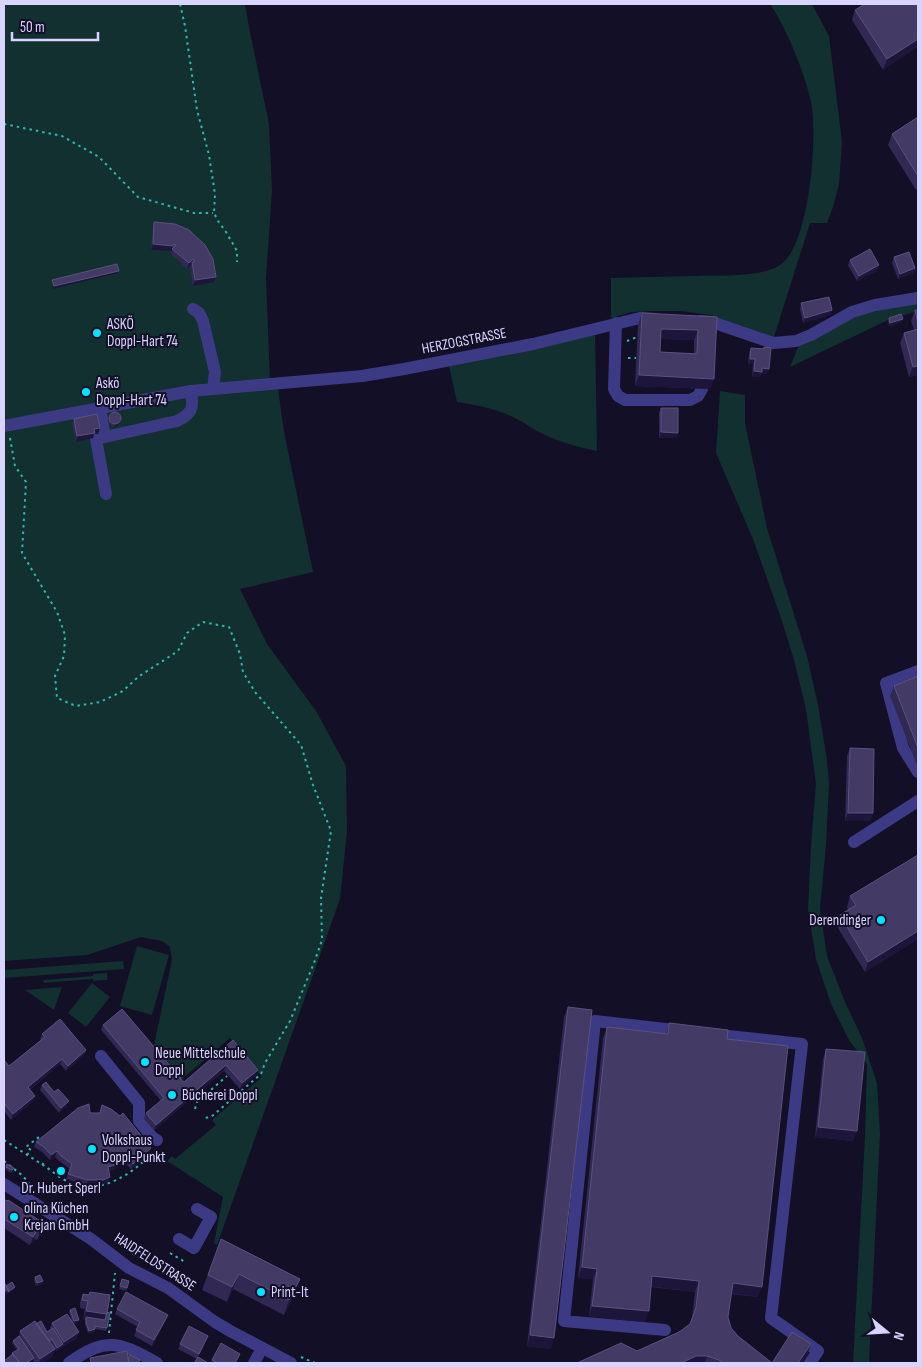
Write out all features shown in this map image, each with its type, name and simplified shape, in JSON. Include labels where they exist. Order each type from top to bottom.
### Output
[{"type":"street","points":[[685,320],[712,322],[773,344],[796,341],[811,335],[852,312],[882,304],[918,298]]},
{"type":"street","points":[[193,309],[204,320],[215,372],[213,390]]},
{"type":"street","name":"HERZOGSTRASSE","points":[[6,425],[191,391],[370,375],[533,344],[640,318],[667,319]]},
{"type":"street","points":[[616,323],[614,389],[618,396],[624,400],[690,400],[698,396],[702,389]]},
{"type":"street","points":[[106,494],[96,438],[177,421],[186,417],[192,406],[191,391]]},
{"type":"street","points":[[100,408],[105,437]]},
{"type":"street","points":[[918,671],[886,684],[903,748],[918,772]]},
{"type":"street","points":[[854,842],[918,801]]},
{"type":"street","points":[[665,1330],[564,1322],[595,1021],[802,1044],[771,1318],[818,1351],[810,1363]]},
{"type":"street","points":[[101,1056],[139,1103],[138,1121],[154,1138],[156,1146]]},
{"type":"street","name":"HAIDFELDSTRASSE","points":[[4,1184],[92,1239],[129,1268],[164,1285],[215,1322],[291,1363]]},
{"type":"street","points":[[179,1239],[194,1248],[211,1217],[198,1209]]},
{"type":"street","points":[[69,1363],[91,1349],[109,1345],[125,1347],[157,1363]]},
{"type":"street","points":[[254,1363],[262,1348]]},
{"type":"path","points":[[180,4],[197,110],[209,155],[214,184],[214,214],[237,251],[237,262]]},
{"type":"path","points":[[4,124],[62,136],[99,157],[138,197],[194,213],[214,214]]},
{"type":"path","points":[[6,425],[15,466],[26,482],[22,553],[57,612],[66,634],[64,656],[55,676],[57,698],[76,706],[100,702],[123,691],[138,677],[178,651],[187,633],[203,622],[229,627],[240,654],[243,672],[256,692],[300,745],[331,831],[321,898],[322,940],[290,1021],[265,1063],[261,1074],[212,1117],[204,1118]]},
{"type":"path","points":[[195,1109],[197,1102],[227,1076]]},
{"type":"path","points":[[27,1155],[31,1150],[26,1148],[39,1137]]},
{"type":"path","points":[[4,1140],[69,1182],[91,1187],[101,1186],[123,1178],[133,1171],[156,1146]]},
{"type":"path","points":[[42,1165],[46,1160]]},
{"type":"path","points":[[170,1253],[185,1262]]},
{"type":"path","points":[[109,1345],[115,1271],[117,1269]]},
{"type":"green space","points":[[4,4],[245,4],[269,124],[272,191],[266,278],[270,381],[191,395],[278,388],[284,432],[313,572],[240,589],[267,644],[316,711],[346,766],[347,831],[340,899],[217,1245],[214,1243],[223,1197],[167,1161],[172,1156],[175,1159],[216,1125],[212,1120],[262,1077],[230,1038],[182,1079],[154,1045],[172,960],[170,947],[162,941],[141,937],[87,955],[4,961]]},
{"type":"green space","points":[[770,4],[812,4],[829,36],[842,142],[839,184],[833,207],[827,223],[810,223],[774,337],[710,315],[682,311],[632,312],[611,318],[611,278],[750,274],[772,269],[780,265],[790,254],[805,214],[812,163],[813,117],[811,102],[800,65],[782,25]]},
{"type":"green space","points":[[918,303],[918,311],[888,320],[790,367],[799,345],[863,312]]},
{"type":"green space","points":[[595,332],[597,451],[555,439],[498,411],[457,402],[449,366]]},
{"type":"green space","points":[[720,391],[745,395],[745,423],[767,528],[807,656],[818,705],[829,783],[820,909],[827,956],[845,1002],[862,1038],[877,1083],[880,1134],[869,1363],[853,1363],[867,1064],[849,1040],[831,1004],[816,959],[808,909],[816,784],[806,709],[782,621],[753,539],[716,453]]},
{"type":"green space","points":[[137,946],[169,955],[152,1015],[120,1006]]},
{"type":"green space","points":[[123,961],[124,969],[4,978],[4,970]]},
{"type":"green space","points":[[107,973],[107,980],[93,981],[93,979],[44,983],[43,980],[93,976],[93,974]]},
{"type":"green space","points":[[92,983],[110,997],[86,1027],[68,1013]]},
{"type":"green space","points":[[62,987],[54,1010],[25,990]]},
{"type":"building","points":[[865,4],[918,4],[918,39],[887,59],[855,10]]},
{"type":"building","points":[[918,117],[918,176],[892,134]]},
{"type":"building","points":[[154,222],[175,224],[189,230],[205,245],[213,259],[216,277],[195,280],[192,262],[195,262],[193,259],[189,263],[172,249],[176,245],[174,244],[173,246],[153,244]]},
{"type":"building","points":[[870,249],[879,265],[859,276],[850,260]]},
{"type":"building","points":[[909,252],[915,268],[900,274],[894,257]]},
{"type":"building","points":[[117,264],[119,271],[54,286],[52,280]]},
{"type":"building","points":[[829,297],[832,310],[805,318],[801,303]]},
{"type":"building","points":[[915,310],[918,310],[918,323]]},
{"type":"building","points":[[642,313],[717,317],[714,379],[639,375]],"holes":[[[661,329],[698,330],[697,354],[660,352]]]},
{"type":"building","points":[[901,314],[903,319],[890,323],[889,318]]},
{"type":"building","points":[[918,329],[918,366],[913,367],[904,333]]},
{"type":"building","points":[[764,347],[771,348],[769,369],[762,368],[762,372],[754,371],[755,359],[750,359],[751,348],[764,349]]},
{"type":"building","points":[[661,408],[678,408],[678,433],[661,432]]},
{"type":"building","points":[[115,412],[121,418],[115,424],[109,418]]},
{"type":"building","points":[[97,414],[100,428],[94,429],[95,433],[77,436],[74,419]]},
{"type":"building","points":[[918,676],[918,748],[894,686]]},
{"type":"building","points":[[850,748],[874,749],[873,813],[848,813]]},
{"type":"building","name":"Derendinger","points":[[918,855],[918,931],[868,962],[840,915],[856,905],[850,896]]},
{"type":"building","points":[[568,1007],[592,1010],[554,1338],[530,1335]]},
{"type":"building","points":[[122,1009],[184,1082],[233,1040],[258,1070],[242,1083],[226,1065],[156,1125],[146,1113],[164,1098],[103,1025]]},
{"type":"building","points":[[60,1019],[86,1050],[68,1066],[62,1059],[28,1087],[35,1096],[13,1114],[4,1103],[4,1060],[9,1066],[45,1037],[42,1034]]},
{"type":"building","points":[[669,1023],[728,1030],[727,1039],[788,1046],[762,1287],[733,1283],[728,1317],[731,1328],[738,1336],[772,1363],[724,1363],[707,1356],[696,1356],[681,1363],[577,1363],[621,1343],[637,1351],[679,1332],[690,1324],[696,1308],[699,1281],[652,1276],[649,1311],[592,1306],[597,1269],[582,1267],[607,1027],[668,1034]]},
{"type":"building","points":[[826,1049],[865,1052],[857,1131],[818,1127]]},
{"type":"building","points":[[46,1082],[54,1092],[58,1089],[69,1101],[61,1108],[42,1085]]},
{"type":"building","points":[[242,1094],[248,1101],[245,1104],[239,1097]]},
{"type":"building","name":"Volkshaus Doppl-Punkt","points":[[89,1104],[90,1113],[100,1113],[102,1105],[120,1116],[123,1113],[151,1148],[133,1164],[127,1157],[108,1167],[110,1177],[103,1180],[88,1180],[68,1174],[72,1164],[57,1151],[51,1155],[36,1142],[78,1108]]},
{"type":"building","points":[[7,1164],[14,1168],[12,1170],[6,1167]]},
{"type":"building","points":[[4,1199],[45,1224],[40,1233],[37,1231],[33,1237],[4,1219]]},
{"type":"building","points":[[221,1239],[300,1279],[289,1300],[239,1274],[232,1287],[208,1275]]},
{"type":"building","points":[[40,1275],[43,1281],[37,1283],[35,1277]]},
{"type":"building","points":[[122,1279],[129,1281],[127,1288],[120,1286]]},
{"type":"building","points":[[4,1282],[8,1289],[4,1292]]},
{"type":"building","points":[[12,1282],[15,1287],[8,1292],[6,1286]]},
{"type":"building","points":[[90,1292],[110,1295],[107,1314],[86,1311],[88,1301],[82,1300],[83,1294],[89,1295]]},
{"type":"building","points":[[126,1292],[168,1315],[154,1340],[136,1330],[140,1322],[117,1309]]},
{"type":"building","points":[[75,1308],[79,1320],[74,1321],[70,1310]]},
{"type":"building","points":[[107,1312],[110,1313],[107,1328],[95,1326],[95,1329],[89,1331],[86,1317],[105,1320]]},
{"type":"building","points":[[67,1314],[79,1332],[64,1342],[52,1323]]},
{"type":"building","points":[[35,1321],[55,1349],[40,1359],[20,1331]]},
{"type":"building","points":[[41,1321],[47,1332],[53,1328],[63,1344],[57,1348],[52,1339],[49,1341],[36,1324]]},
{"type":"building","points":[[189,1326],[208,1336],[199,1354],[180,1344]]},
{"type":"building","points":[[792,1332],[811,1344],[798,1363],[772,1363]]},
{"type":"building","points":[[19,1336],[34,1358],[26,1363],[20,1363],[12,1353],[19,1349],[13,1341]]},
{"type":"building","points":[[221,1343],[240,1354],[235,1363],[218,1363],[212,1360]]},
{"type":"building","points":[[127,1351],[129,1363],[91,1363],[90,1358]]},
{"type":"building","points":[[13,1354],[20,1363],[4,1363],[4,1361]]},
{"type":"building","points":[[130,1355],[140,1360],[138,1363],[129,1363],[128,1358]]},
{"type":"building","points":[[198,1357],[208,1363],[194,1363]]},
{"type":"place","name":"ASKÖ Doppl-Hart 74","points":[[97,333]]},
{"type":"place","name":"Askö Doppl-Hart 74","points":[[86,392]]},
{"type":"place","name":"Derendinger","points":[[881,920]]},
{"type":"place","name":"Neue Mittelschule Doppl","points":[[145,1062]]},
{"type":"place","name":"Bücherei Doppl","points":[[172,1095]]},
{"type":"place","name":"Volkshaus Doppl-Punkt","points":[[92,1149]]},
{"type":"place","name":"Dr. Hubert Sperl","points":[[61,1171]]},
{"type":"place","name":"olina Küchen Krejan GmbH","points":[[14,1217]]},
{"type":"place","name":"Print-It","points":[[261,1292]]}]
